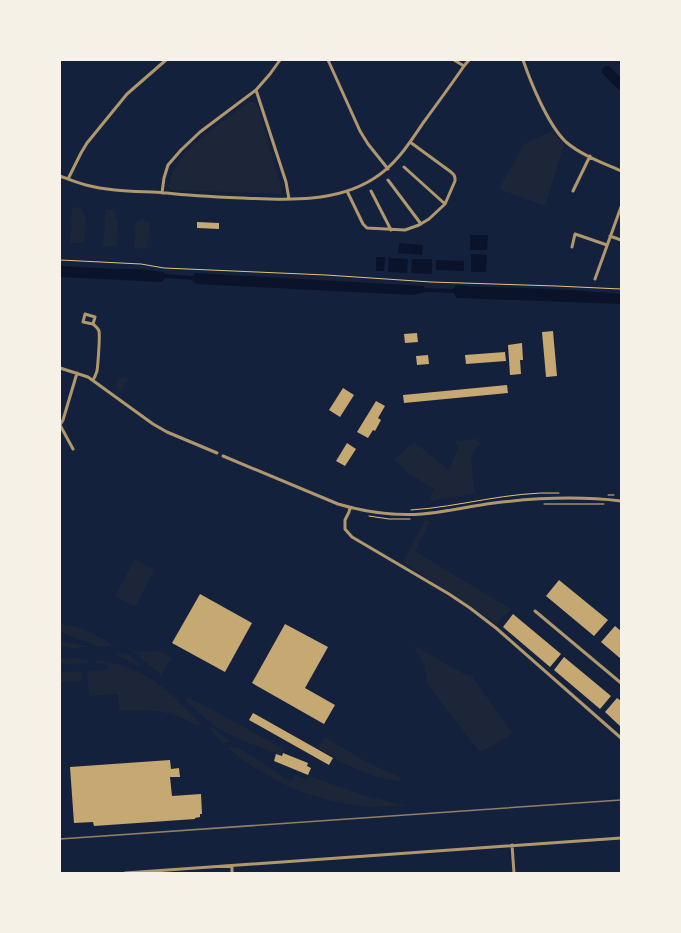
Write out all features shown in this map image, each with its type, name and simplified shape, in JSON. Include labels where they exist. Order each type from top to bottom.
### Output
[{"type":"street","points":[[68,179],[80,153],[127,94],[166,60]]},
{"type":"street","points":[[162,193],[168,165],[200,132],[256,90],[280,60]]},
{"type":"street","points":[[328,60],[360,131],[368,144],[388,169]]},
{"type":"street","points":[[454,60],[464,66]]},
{"type":"street","points":[[60,176],[85,185],[105,189],[222,197],[289,199],[313,198],[341,193],[373,180],[388,169],[410,142],[469,60]]},
{"type":"street","points":[[523,60],[534,88],[553,125],[567,142],[590,156],[621,171]]},
{"type":"street","points":[[256,90],[286,182],[289,199]]},
{"type":"street","points":[[347,191],[366,227],[371,229],[405,230],[421,224],[429,218],[445,204],[455,178],[454,175],[410,142]]},
{"type":"street","points":[[573,192],[590,156]]},
{"type":"street","points":[[404,167],[445,204]]},
{"type":"street","points":[[388,180],[421,224]]},
{"type":"street","points":[[371,191],[391,230]]},
{"type":"street","points":[[595,279],[621,207]]},
{"type":"street","points":[[572,246],[575,234],[607,245]]},
{"type":"street","points":[[610,236],[621,240]]},
{"type":"street","points":[[93,324],[99,331],[98,366],[93,380]]},
{"type":"street","points":[[60,368],[88,377],[153,424],[174,435],[217,453]]},
{"type":"street","points":[[73,449],[60,425],[63,420],[77,373]]},
{"type":"street","points":[[223,456],[330,501],[350,508],[382,513],[407,514],[436,512],[494,503],[529,500],[582,498],[621,501]]},
{"type":"street","points":[[350,508],[345,520],[345,529],[352,537],[443,590],[470,608],[496,628],[621,738]]},
{"type":"street","points":[[535,611],[621,683]]},
{"type":"street","points":[[126,873],[144,873],[621,838]]},
{"type":"street","points":[[512,845],[514,873]]},
{"type":"street","points":[[232,866],[232,873]]},
{"type":"path","points":[[60,260],[141,264],[164,268],[432,282],[621,289]]},
{"type":"path","points":[[543,504],[605,504]]},
{"type":"path","points":[[365,515],[389,519],[414,519]]},
{"type":"shaded area","points":[[250,101],[257,104],[282,189],[282,194],[170,189],[169,185],[171,174],[186,153],[206,134]]},
{"type":"shaded area","points":[[552,131],[564,145],[545,206],[499,189],[524,144]]},
{"type":"shaded area","points":[[72,207],[81,208],[86,218],[84,243],[70,243]]},
{"type":"shaded area","points":[[106,210],[114,210],[118,224],[117,246],[103,246]]},
{"type":"shaded area","points":[[141,217],[147,221],[150,221],[147,249],[134,248],[136,221],[141,221]]},
{"type":"shaded area","points":[[470,235],[488,235],[487,250],[470,250]]},
{"type":"shaded area","points":[[399,243],[423,245],[422,255],[398,253]]},
{"type":"shaded area","points":[[471,254],[487,255],[486,272],[471,272]]},
{"type":"shaded area","points":[[376,257],[385,257],[384,271],[376,271]]},
{"type":"shaded area","points":[[389,258],[408,259],[407,273],[388,272]]},
{"type":"shaded area","points":[[412,259],[432,259],[432,274],[411,273]]},
{"type":"shaded area","points":[[436,260],[464,261],[464,271],[436,270]]},
{"type":"shaded area","points":[[60,266],[139,269],[164,272],[165,274],[193,276],[195,273],[424,286],[425,288],[452,289],[456,285],[473,287],[538,288],[585,291],[621,294],[621,304],[457,298],[454,293],[425,292],[413,295],[197,284],[192,280],[165,278],[162,282],[60,277]]},
{"type":"shaded area","points":[[119,378],[127,378],[129,381],[122,389],[121,393],[117,386]]},
{"type":"shaded area","points":[[477,439],[480,443],[471,455],[475,493],[432,501],[430,496],[434,489],[408,473],[394,459],[414,442],[449,470],[458,448],[455,441]]},
{"type":"shaded area","points":[[425,520],[430,522],[415,551],[510,608],[511,610],[496,623],[403,562]]},
{"type":"shaded area","points":[[135,559],[154,570],[136,606],[134,606],[115,596]]},
{"type":"shaded area","points":[[60,624],[89,632],[115,646],[97,646],[60,632]]},
{"type":"shaded area","points":[[60,641],[92,647],[72,648],[60,646]]},
{"type":"shaded area","points":[[413,645],[464,674],[471,675],[512,734],[483,751],[479,751],[428,685],[424,664]]},
{"type":"shaded area","points":[[156,651],[172,658],[161,675],[134,652]]},
{"type":"shaded area","points":[[127,653],[141,665],[136,665],[115,654]]},
{"type":"shaded area","points":[[60,658],[89,659],[88,663],[60,665]]},
{"type":"shaded area","points":[[97,660],[118,664],[156,682],[171,694],[200,723],[197,726],[187,720],[168,713],[140,710],[119,710],[118,694],[89,696],[87,671],[108,669],[107,663],[96,663]]},
{"type":"shaded area","points":[[81,671],[82,681],[60,683],[60,673]]},
{"type":"shaded area","points":[[188,697],[284,749],[282,756],[232,736],[220,729],[204,718],[186,701]]},
{"type":"shaded area","points":[[211,727],[232,742],[222,743],[209,728]]},
{"type":"shaded area","points":[[324,737],[367,762],[401,778],[400,781],[376,777],[336,760],[337,758],[318,748]]},
{"type":"shaded area","points":[[234,747],[239,748],[284,778],[292,781],[295,775],[307,780],[309,776],[366,796],[404,805],[376,807],[358,806],[331,801],[304,793],[279,782],[252,766],[229,749]]},
{"type":"building","points":[[197,222],[219,223],[219,229],[197,228]]},
{"type":"building","points":[[553,331],[557,376],[546,377],[542,332]]},
{"type":"building","points":[[417,333],[418,342],[405,343],[404,334]]},
{"type":"building","points":[[522,343],[523,360],[520,360],[521,374],[510,375],[508,345]]},
{"type":"building","points":[[505,352],[506,361],[466,364],[465,355]]},
{"type":"building","points":[[428,355],[429,364],[417,365],[416,356]]},
{"type":"building","points":[[507,385],[508,393],[404,403],[403,395]]},
{"type":"building","points":[[343,388],[354,395],[340,417],[329,410]]},
{"type":"building","points":[[376,401],[385,406],[378,418],[381,420],[375,431],[373,430],[368,438],[357,432]]},
{"type":"building","points":[[347,443],[356,449],[345,466],[336,461]]},
{"type":"building","points":[[559,580],[608,620],[594,636],[546,596]]},
{"type":"building","points":[[200,594],[252,623],[225,672],[172,643]]},
{"type":"building","points":[[513,614],[561,654],[550,667],[503,627]]},
{"type":"building","points":[[285,624],[328,647],[305,688],[335,705],[324,724],[252,683]]},
{"type":"building","points":[[615,626],[621,631],[621,659],[601,642]]},
{"type":"building","points":[[564,657],[611,696],[600,709],[554,670]]},
{"type":"building","points":[[617,698],[621,701],[621,727],[605,712]]},
{"type":"building","points":[[253,713],[333,758],[329,765],[249,720]]},
{"type":"building","points":[[283,753],[308,763],[307,766],[311,768],[308,775],[274,761],[276,754],[282,756]]},
{"type":"building","points":[[170,760],[171,769],[179,768],[180,777],[170,777],[172,796],[201,794],[202,814],[200,814],[200,817],[195,819],[94,826],[93,822],[74,823],[70,767]]},
{"type":"waterway","points":[[607,71],[621,85]]},
{"type":"railway","points":[[60,839],[621,800]]}]
